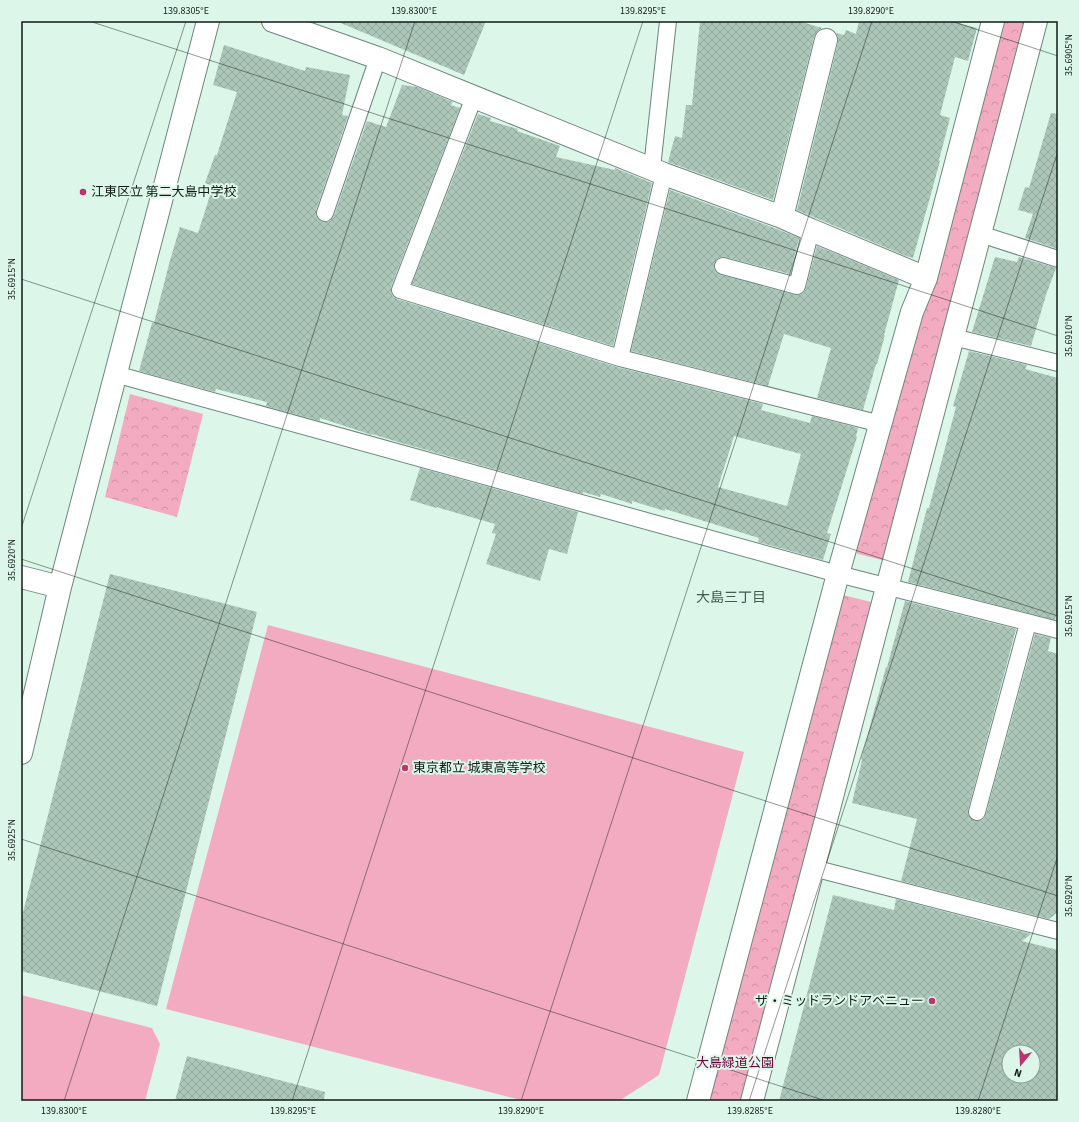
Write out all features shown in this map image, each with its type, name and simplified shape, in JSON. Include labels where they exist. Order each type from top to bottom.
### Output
[{"type":"street","points":[[21,753],[60,587],[208,21]]},
{"type":"street","points":[[273,21],[378,58],[658,171],[782,217],[926,278]]},
{"type":"street","points":[[698,1101],[838,574],[912,312],[926,278],[993,21]]},
{"type":"street","points":[[752,1101],[1036,21]]},
{"type":"street","points":[[782,217],[826,40]]},
{"type":"street","points":[[21,576],[60,587]]},
{"type":"lane","points":[[620,358],[658,171],[668,21]]},
{"type":"lane","points":[[325,212],[378,58]]},
{"type":"lane","points":[[474,97],[400,290],[620,358],[881,424]]},
{"type":"lane","points":[[723,266],[797,286],[811,230]]},
{"type":"lane","points":[[980,234],[1058,259]]},
{"type":"lane","points":[[953,337],[1058,363]]},
{"type":"lane","points":[[116,374],[838,574],[1058,630]]},
{"type":"lane","points":[[977,812],[1028,623]]},
{"type":"lane","points":[[813,868],[1058,931]]},
{"type":"green space","points":[[999,21],[1029,21],[888,557],[882,560],[858,554],[854,548]]},
{"type":"green space","points":[[130,394],[203,414],[177,517],[105,497]]},
{"type":"green space","name":"大島緑道公園","points":[[843,595],[871,602],[875,608],[745,1101],[704,1101]]},
{"type":"green space","points":[[268,625],[744,752],[659,1075],[619,1101],[525,1101],[166,1009]]},
{"type":"green space","points":[[21,995],[152,1028],[160,1044],[145,1101],[21,1101]]},
{"type":"building","points":[[336,21],[486,21],[464,75]]},
{"type":"building","points":[[700,21],[799,21],[822,28],[814,37],[773,200],[668,162],[675,136],[682,138],[686,105],[692,105]]},
{"type":"building","points":[[859,21],[951,21],[977,28],[968,61],[955,57],[940,115],[950,118],[939,160],[940,161],[913,258],[797,210],[838,43],[836,33],[844,35],[846,30],[856,34]]},
{"type":"building","points":[[224,45],[305,71],[306,67],[350,75],[342,115],[348,116],[316,210],[318,219],[322,222],[331,220],[334,216],[367,121],[386,127],[402,85],[417,87],[453,102],[451,105],[460,108],[391,287],[393,297],[617,367],[763,404],[761,410],[810,423],[812,416],[858,428],[857,437],[827,533],[831,534],[823,560],[758,542],[759,538],[665,509],[665,511],[632,501],[632,504],[601,494],[600,497],[583,492],[583,494],[372,435],[320,418],[320,421],[266,406],[267,402],[216,389],[215,392],[139,371],[152,323],[154,323],[180,227],[198,233],[213,186],[205,183],[215,155],[217,155],[237,92],[213,85]],"holes":[[[734,436],[801,454],[787,506],[718,487]]]},
{"type":"building","points":[[1051,113],[1058,114],[1058,249],[1025,238],[1033,214],[1018,210],[1025,187],[1029,188]]},
{"type":"building","points":[[478,114],[491,118],[490,121],[518,129],[517,131],[560,146],[556,157],[615,170],[615,168],[652,183],[613,346],[412,284]]},
{"type":"building","points":[[670,190],[799,238],[790,274],[721,257],[717,259],[714,264],[714,268],[716,272],[721,275],[795,295],[800,295],[806,288],[817,246],[899,280],[877,364],[863,410],[817,398],[831,348],[784,334],[768,386],[631,351]]},
{"type":"building","points":[[995,257],[1017,262],[1019,257],[1056,268],[1046,295],[1031,346],[972,332]]},
{"type":"building","points":[[969,351],[1027,365],[1025,369],[1058,378],[1058,609],[1055,620],[908,582],[927,508],[929,508],[956,407],[953,406]]},
{"type":"building","points":[[420,468],[578,512],[567,554],[549,549],[540,581],[486,564],[496,534],[492,533],[495,524],[410,500]]},
{"type":"building","points":[[110,574],[257,612],[157,1006],[21,971],[21,920]]},
{"type":"building","points":[[905,601],[1016,629],[968,810],[970,818],[975,821],[983,819],[986,814],[1035,634],[1051,638],[1048,651],[1058,654],[1058,912],[1049,919],[901,881],[917,819],[852,803],[861,759]]},
{"type":"building","name":"ザ・ミッドランドアベニュー","points":[[833,895],[894,910],[896,899],[1031,934],[1022,941],[1058,950],[1058,1101],[779,1101]]},
{"type":"building","points":[[187,1056],[325,1092],[324,1101],[175,1101]]},
{"type":"place","name":"江東区立 第二大島中学校","points":[[83,192]]},
{"type":"place","name":"東京都立 城東高等学校","points":[[405,768]]},
{"type":"place","name":"ザ・ミッドランドアベニュー","points":[[932,1001]]},
{"type":"district","name":"大島三丁目","points":[[731,598]]}]
